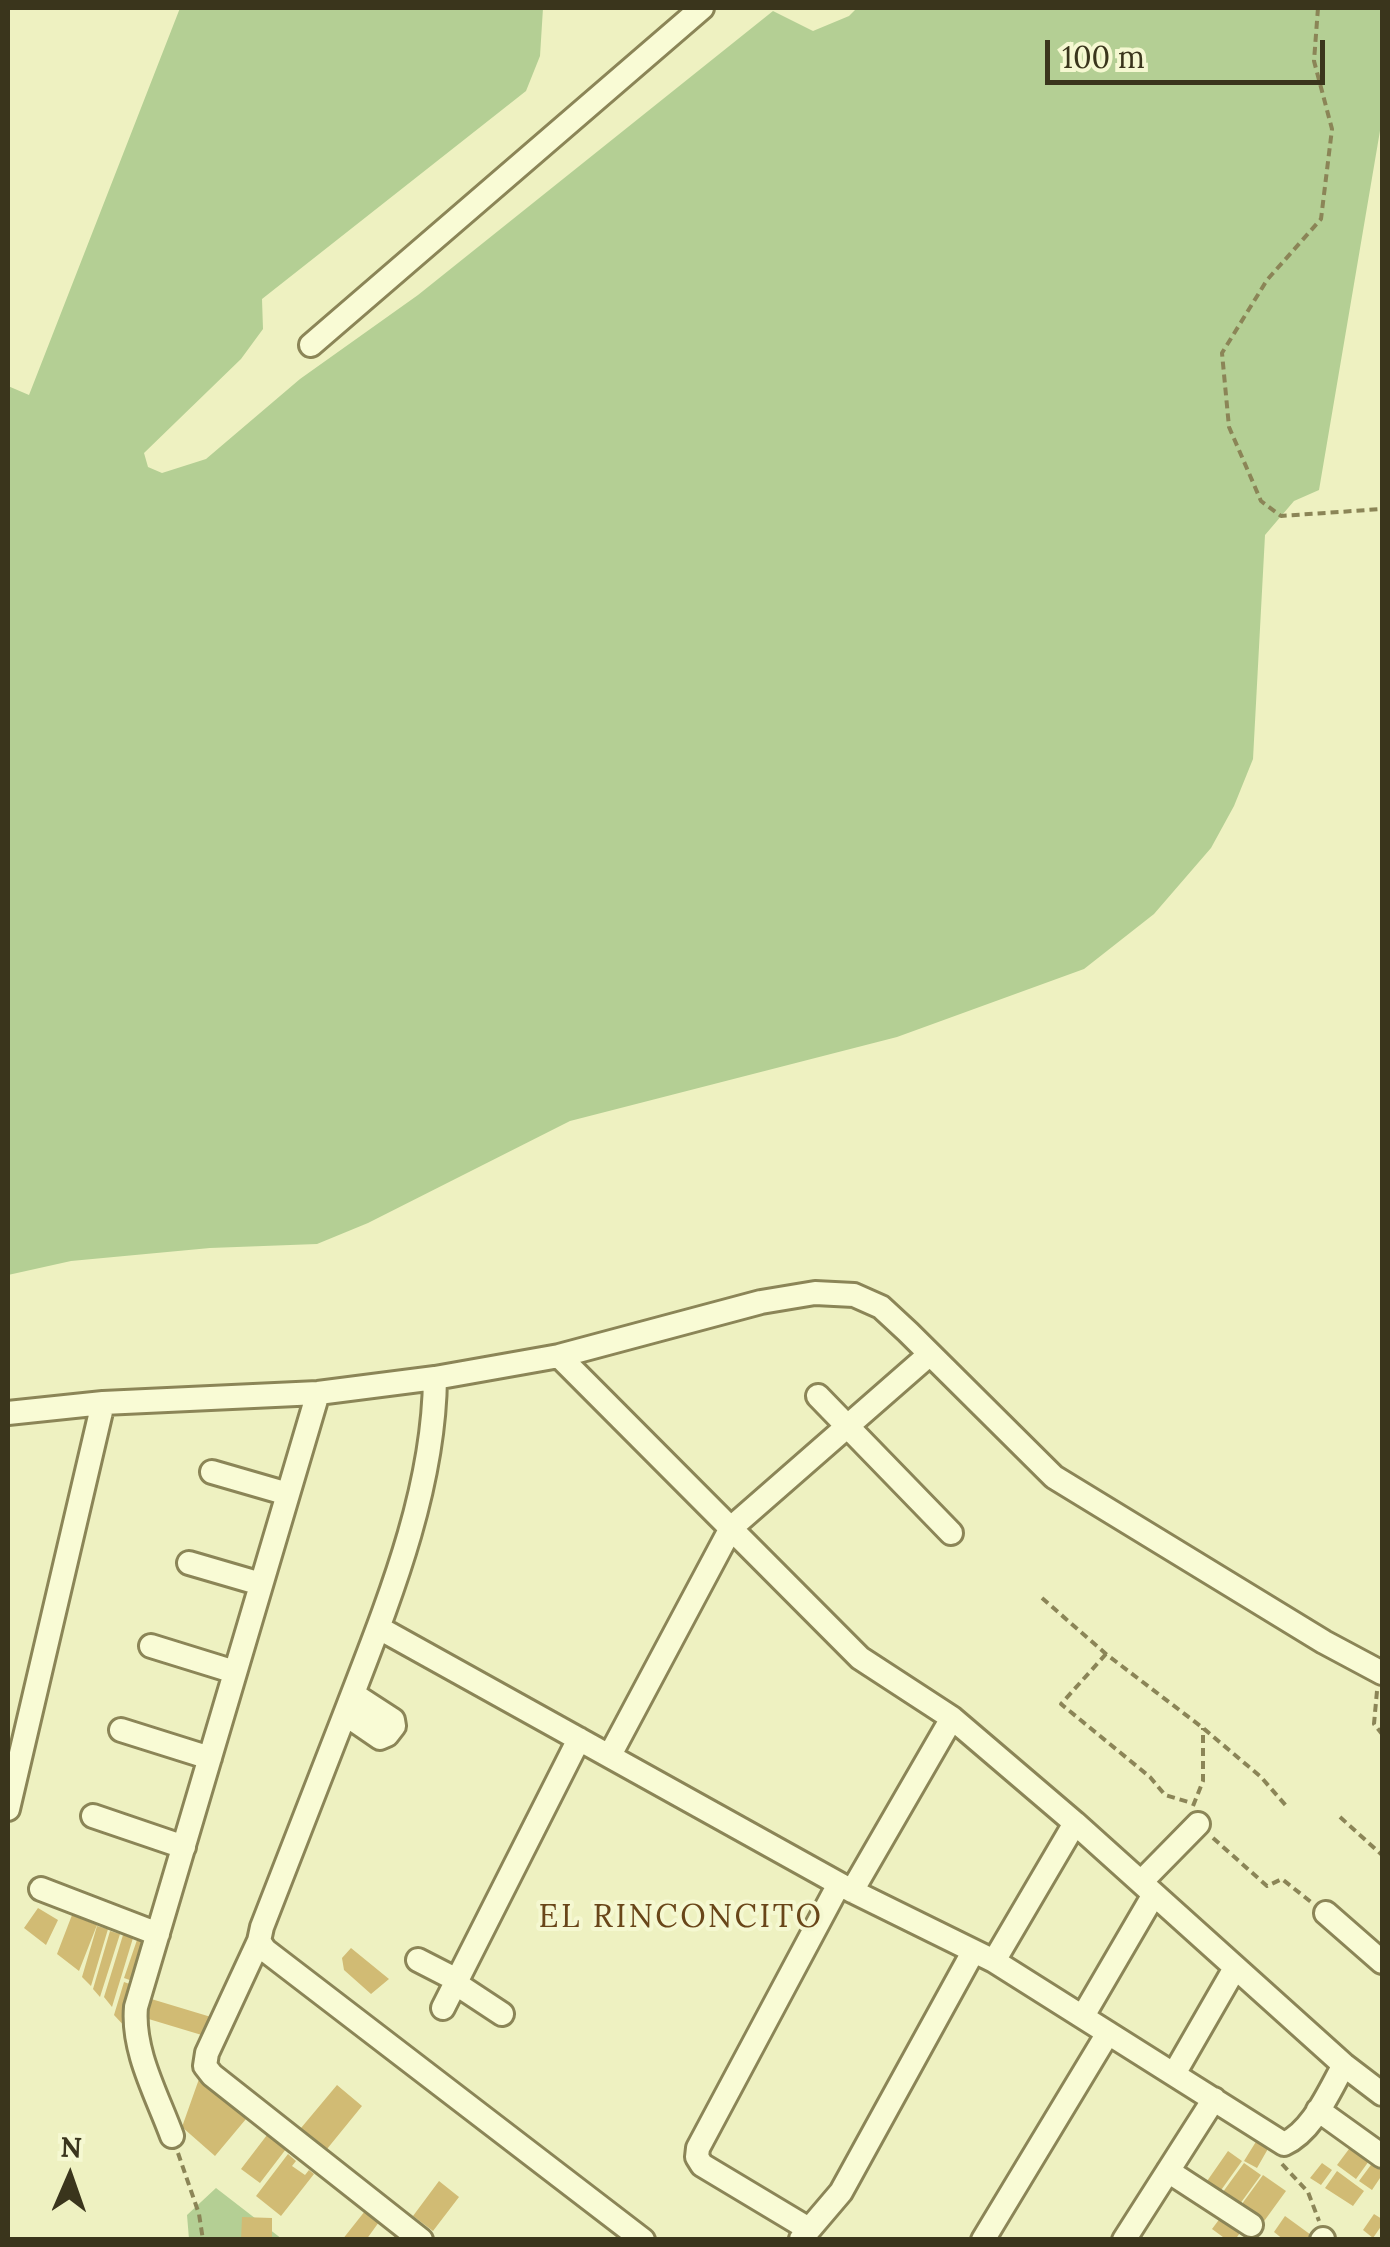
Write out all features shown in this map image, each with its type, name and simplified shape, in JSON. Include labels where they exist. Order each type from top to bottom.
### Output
[{"type":"street","points":[[310,346],[702,8]]},
{"type":"street","points":[[8,1413],[103,1403],[318,1394],[435,1378],[559,1356],[760,1302],[816,1292],[854,1294],[881,1307],[1054,1478],[1380,1672]]},
{"type":"street","points":[[610,1755],[732,1528],[930,1354]]},
{"type":"street","points":[[559,1356],[860,1658],[952,1718],[1344,2065],[1382,2094]]},
{"type":"street","points":[[421,2240],[204,2066],[206,2052],[259,1941],[379,1628],[412,1522],[435,1409],[435,1378]]},
{"type":"street","points":[[172,2136],[134,2026],[136,2007],[318,1394]]},
{"type":"street","points":[[818,1396],[951,1533]]},
{"type":"street","points":[[8,1809],[103,1403]]},
{"type":"street","points":[[212,1472],[288,1494]]},
{"type":"street","points":[[189,1563],[261,1584]]},
{"type":"street","points":[[379,1628],[846,1888],[984,1956],[1284,2144],[1294,2140],[1318,2110],[1344,2065]]},
{"type":"street","points":[[151,1646],[235,1672]]},
{"type":"street","points":[[952,1718],[846,1888],[698,2148],[696,2157],[702,2166],[804,2234],[841,2192],[984,1956],[1075,1823]]},
{"type":"street","points":[[121,1730],[210,1758]]},
{"type":"street","points":[[443,2008],[578,1739]]},
{"type":"street","points":[[1084,2016],[1147,1889],[1195,1814]]},
{"type":"street","points":[[93,1816],[184,1847]]},
{"type":"street","points":[[41,1889],[158,1934]]},
{"type":"street","points":[[1326,1913],[1382,1962]]},
{"type":"street","points":[[259,1941],[643,2240]]},
{"type":"street","points":[[418,1960],[502,2014]]},
{"type":"street","points":[[1174,2074],[1234,1968]]},
{"type":"street","points":[[982,2240],[1108,2032]]},
{"type":"street","points":[[1124,2240],[1214,2099]]},
{"type":"street","points":[[1318,2110],[1382,2156]]},
{"type":"street","points":[[1168,2170],[1251,2224]]},
{"type":"path","points":[[1318,8],[1314,62],[1332,129],[1321,219],[1267,280],[1222,353],[1228,427],[1261,500],[1281,516],[1382,509]]},
{"type":"path","points":[[1042,1598],[1106,1654],[1203,1728],[1261,1778],[1288,1808]]},
{"type":"path","points":[[1106,1654],[1061,1704],[1150,1777],[1165,1794],[1195,1814],[1267,1886],[1282,1879],[1326,1913]]},
{"type":"path","points":[[1380,1672],[1374,1724],[1382,1734],[1382,1763]]},
{"type":"path","points":[[1195,1814],[1203,1781],[1203,1728]]},
{"type":"path","points":[[1340,1817],[1382,1855]]},
{"type":"path","points":[[172,2136],[200,2214],[202,2240]]},
{"type":"path","points":[[1284,2144],[1282,2167],[1308,2192],[1316,2207],[1322,2239]]},
{"type":"green space","points":[[180,8],[543,8],[540,56],[526,91],[262,299],[263,329],[241,359],[144,453],[148,467],[162,473],[206,459],[300,379],[418,295],[773,11],[813,31],[849,16],[857,8],[1382,8],[1382,119],[1319,490],[1294,501],[1265,535],[1253,759],[1211,848],[1154,914],[1084,969],[897,1037],[570,1121],[368,1223],[317,1244],[210,1248],[71,1261],[8,1275],[8,386],[29,395]]},
{"type":"green space","points":[[216,2188],[282,2239],[189,2239],[187,2215]]},
{"type":"building","points":[[38,1908],[58,1920],[46,1945],[24,1928]]},
{"type":"building","points":[[72,1915],[97,1925],[79,1971],[57,1954]]},
{"type":"building","points":[[97,1926],[108,1929],[91,1986],[82,1977]]},
{"type":"building","points":[[110,1931],[120,1934],[100,1997],[93,1989]]},
{"type":"building","points":[[123,1935],[133,1938],[112,2007],[104,1997]]},
{"type":"building","points":[[138,1937],[155,1943],[141,1984],[124,1978]]},
{"type":"building","points":[[351,1948],[389,1979],[371,1994],[344,1970],[342,1958]]},
{"type":"building","points":[[124,1982],[141,1988],[128,2030],[114,2015]]},
{"type":"building","points":[[148,1998],[211,2017],[205,2036],[142,2017]]},
{"type":"building","points":[[199,2079],[246,2119],[215,2156],[182,2127]]},
{"type":"building","points":[[337,2085],[362,2106],[327,2149],[301,2128]]},
{"type":"building","points":[[267,2135],[286,2149],[260,2183],[241,2169]]},
{"type":"building","points":[[1257,2140],[1269,2147],[1257,2168],[1244,2161]]},
{"type":"building","points":[[1355,2141],[1374,2154],[1356,2179],[1337,2165]]},
{"type":"building","points":[[1228,2151],[1242,2161],[1219,2193],[1205,2184]]},
{"type":"building","points":[[288,2154],[296,2161],[292,2166],[305,2175],[309,2170],[314,2174],[281,2216],[256,2196]]},
{"type":"building","points":[[1376,2158],[1382,2162],[1382,2175],[1372,2190],[1359,2181]]},
{"type":"building","points":[[1244,2163],[1261,2175],[1237,2208],[1220,2196]]},
{"type":"building","points":[[1322,2163],[1332,2170],[1321,2185],[1310,2178]]},
{"type":"building","points":[[1337,2171],[1364,2191],[1353,2206],[1325,2188]]},
{"type":"building","points":[[1263,2175],[1286,2191],[1262,2224],[1239,2208]]},
{"type":"building","points":[[439,2181],[459,2197],[433,2231],[413,2216]]},
{"type":"building","points":[[365,2211],[379,2222],[366,2240],[342,2240]]},
{"type":"building","points":[[1224,2213],[1244,2227],[1235,2240],[1227,2240],[1212,2229]]},
{"type":"building","points":[[1374,2214],[1382,2219],[1382,2225],[1373,2238],[1363,2230]]},
{"type":"building","points":[[1285,2216],[1318,2240],[1284,2240],[1274,2232]]},
{"type":"building","points":[[242,2217],[272,2218],[272,2240],[241,2240]]},
{"type":"district","name":"EL RINCONCITO","points":[[681,1918]]}]
